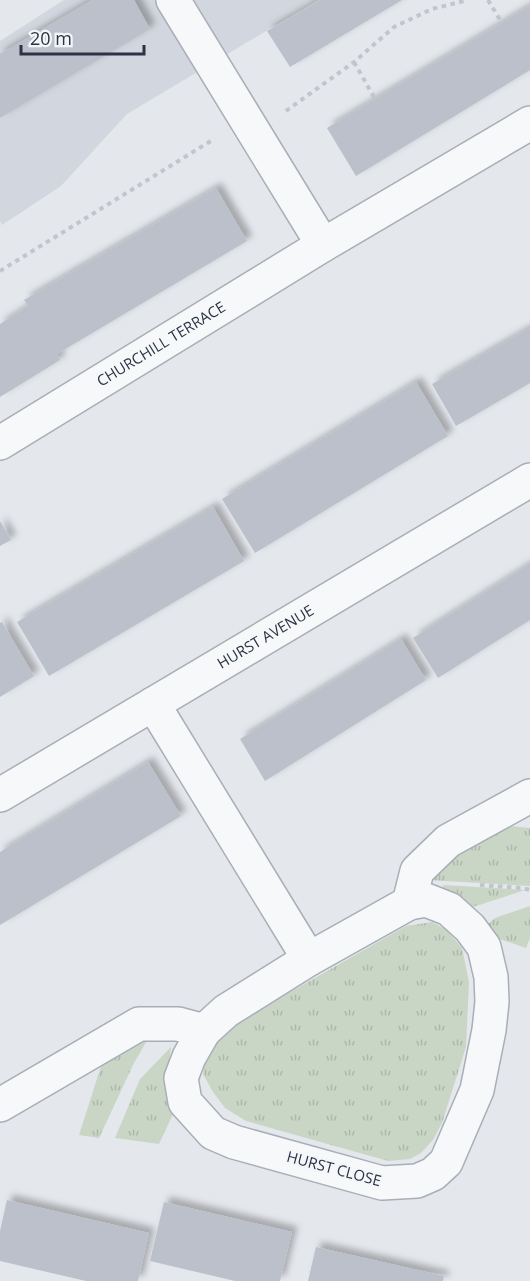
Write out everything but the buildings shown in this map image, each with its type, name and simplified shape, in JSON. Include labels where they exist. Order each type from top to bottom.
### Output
[{"type":"street","points":[[173,0],[323,245]]},
{"type":"street","name":"CHURCHILL TERRACE","points":[[0,443],[323,245],[530,123]]},
{"type":"street","name":"HURST AVENUE","points":[[0,795],[530,480]]},
{"type":"street","points":[[153,704],[309,959]]},
{"type":"street","points":[[409,903],[417,871],[448,841],[530,796]]},
{"type":"street","name":"HURST CLOSE","points":[[426,900],[450,909],[470,928],[484,947],[491,976],[492,1002],[489,1030],[477,1090],[446,1162],[433,1174],[417,1181],[382,1184],[234,1142],[213,1133],[185,1102],[181,1078],[189,1057],[204,1031],[226,1011],[309,959],[409,903],[426,900]]},
{"type":"street","points":[[0,1105],[139,1024],[178,1024],[204,1031]]},
{"type":"path","points":[[488,0],[502,23]]},
{"type":"path","points":[[354,62],[375,99]]},
{"type":"shaded area","points":[[64,0],[318,0],[127,114],[61,186],[2,225],[0,221],[0,41]]},
{"type":"green space","points":[[502,825],[530,828],[530,886],[428,880],[431,872]]},
{"type":"green space","points":[[444,885],[525,890],[470,908],[441,889]]},
{"type":"green space","points":[[530,906],[530,938],[526,948],[494,937],[486,926],[495,918]]},
{"type":"green space","points":[[432,922],[447,930],[462,948],[469,982],[466,1047],[442,1123],[433,1140],[421,1153],[410,1159],[388,1161],[246,1121],[225,1108],[203,1074],[206,1055],[215,1035],[406,926]]},
{"type":"green space","points":[[149,1037],[134,1063],[99,1138],[79,1135],[103,1060]]},
{"type":"green space","points":[[171,1047],[168,1069],[176,1108],[159,1144],[115,1138],[140,1079]]}]
